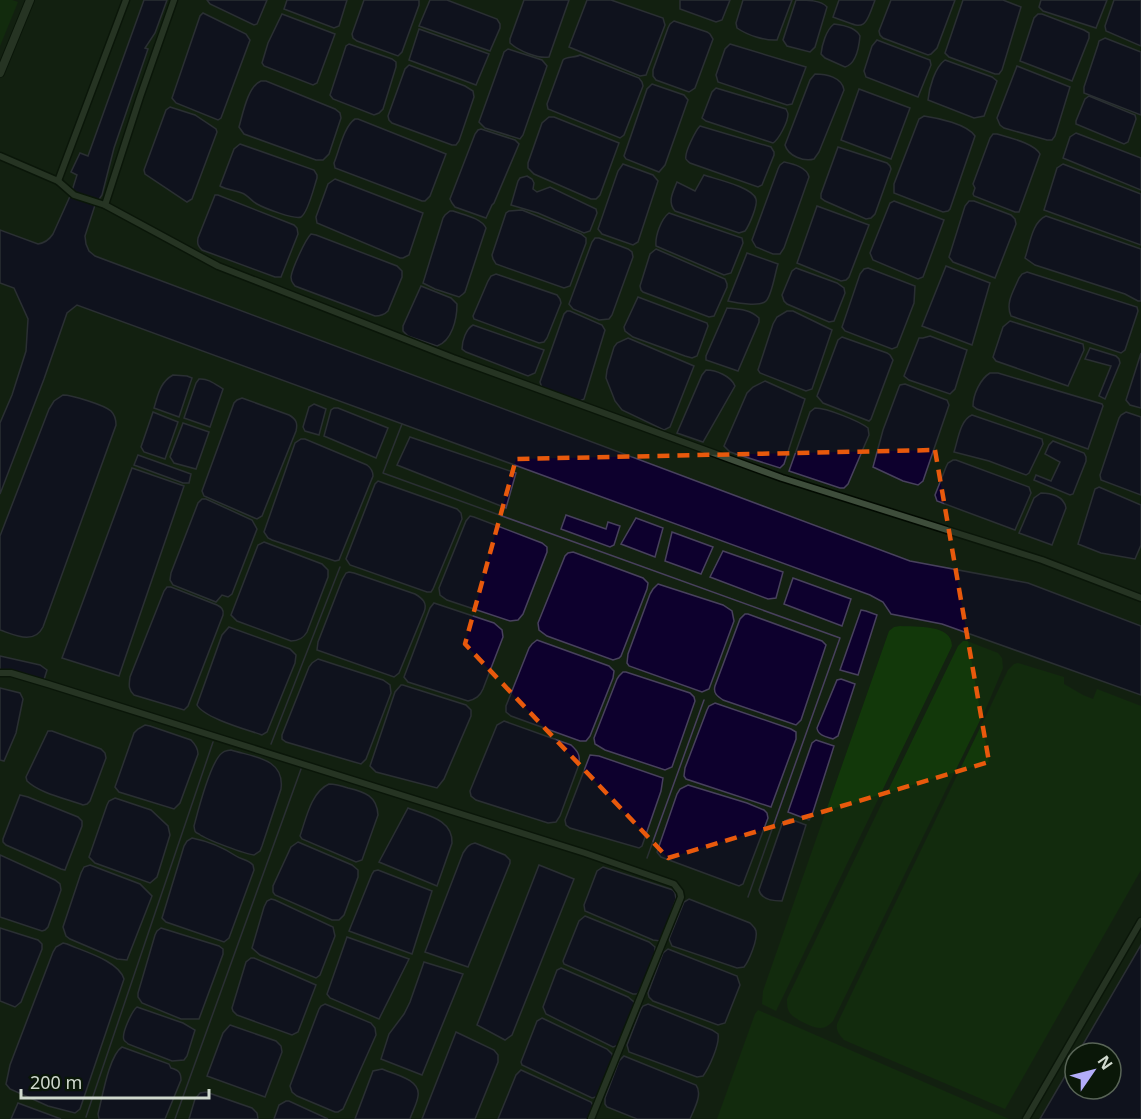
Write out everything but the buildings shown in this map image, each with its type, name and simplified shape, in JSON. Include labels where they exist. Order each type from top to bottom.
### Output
[{"type":"street","points":[[0,73],[30,0]]},
{"type":"street","points":[[58,181],[126,0]]},
{"type":"street","points":[[105,205],[174,0]]},
{"type":"street","points":[[0,156],[58,181],[75,195],[105,205],[218,266],[453,358],[782,478],[1042,560],[1141,598]]},
{"type":"street","points":[[0,673],[11,673],[48,684],[408,796],[585,852],[674,884],[681,897],[591,1119]]},
{"type":"street","points":[[1026,1119],[1141,921]]},
{"type":"highlighted area","points":[[935,450],[989,762],[668,858],[465,644],[516,459]]},
{"type":"green space","points":[[0,0],[18,2],[0,46]]},
{"type":"green space","points":[[900,626],[940,630],[950,639],[952,646],[776,1011],[762,1004],[763,991],[889,631]]},
{"type":"green space","points":[[963,641],[998,653],[1002,658],[1003,668],[987,706],[833,1021],[822,1028],[808,1025],[790,1013],[787,999],[958,646]]},
{"type":"green space","points":[[1018,663],[1064,677],[1064,684],[1093,699],[1097,689],[1141,706],[1141,870],[1005,1109],[844,1040],[838,1032],[837,1024],[1008,670]]},
{"type":"green space","points":[[758,1010],[1009,1119],[717,1119]]},
{"type":"shaded area","points":[[144,0],[167,0],[155,33],[145,48],[148,49],[114,148],[102,195],[95,205],[85,236],[89,251],[95,256],[910,561],[1028,583],[1141,626],[1141,695],[942,624],[891,614],[883,602],[870,595],[77,305],[67,313],[0,494],[0,423],[26,351],[28,319],[14,288],[0,283],[0,230],[38,244],[47,241],[53,234],[77,175],[71,172],[80,153],[88,156]]},
{"type":"shaded area","points":[[207,0],[267,0],[257,24],[254,25],[210,4]]},
{"type":"shaded area","points":[[287,0],[347,0],[339,26],[334,28],[284,9]]},
{"type":"shaded area","points":[[364,0],[419,0],[402,52],[398,56],[353,38],[352,34]]},
{"type":"shaded area","points":[[430,0],[447,0],[497,19],[500,28],[490,51],[419,26]]},
{"type":"shaded area","points":[[524,0],[569,0],[549,57],[529,54],[510,43]]},
{"type":"shaded area","points":[[587,0],[611,0],[663,18],[665,25],[646,75],[640,76],[569,47]]},
{"type":"shaded area","points":[[680,0],[730,0],[722,20],[716,22],[680,9]]},
{"type":"shaded area","points":[[743,0],[792,0],[777,40],[756,37],[737,28],[736,23]]},
{"type":"shaded area","points":[[796,0],[809,0],[827,7],[815,47],[810,52],[787,46],[783,40]]},
{"type":"shaded area","points":[[839,0],[875,0],[865,23],[857,25],[833,17]]},
{"type":"shaded area","points":[[891,0],[955,0],[937,48],[931,54],[928,55],[880,35],[879,31]]},
{"type":"shaded area","points":[[963,0],[1003,0],[1021,7],[999,74],[949,57],[945,53]]},
{"type":"shaded area","points":[[1041,0],[1107,0],[1096,28],[1043,11],[1039,7]]},
{"type":"shaded area","points":[[1114,0],[1141,0],[1141,46],[1106,31],[1105,26]]},
{"type":"shaded area","points":[[203,13],[246,34],[250,40],[221,118],[218,120],[176,103],[172,98]]},
{"type":"shaded area","points":[[282,14],[335,34],[317,83],[313,85],[264,66],[262,63],[268,43]]},
{"type":"shaded area","points":[[1038,14],[1089,33],[1072,81],[1020,61],[1034,18]]},
{"type":"shaded area","points":[[674,21],[707,32],[713,39],[695,88],[689,92],[656,80],[653,76],[668,28]]},
{"type":"shaded area","points":[[834,24],[852,29],[860,36],[854,59],[845,67],[821,54],[823,42]]},
{"type":"shaded area","points":[[419,29],[489,54],[476,85],[409,60]]},
{"type":"shaded area","points":[[1105,38],[1141,52],[1141,115],[1084,93],[1099,41]]},
{"type":"shaded area","points":[[877,40],[930,60],[931,65],[918,97],[866,77],[864,71],[872,46]]},
{"type":"shaded area","points":[[349,44],[396,62],[383,109],[374,115],[333,99],[330,95],[346,46]]},
{"type":"shaded area","points":[[730,44],[806,67],[792,104],[787,105],[718,82],[716,75],[725,49]]},
{"type":"shaded area","points":[[508,49],[542,60],[547,66],[520,139],[485,128],[479,122],[504,52]]},
{"type":"shaded area","points":[[580,55],[639,78],[642,82],[643,86],[624,135],[620,138],[548,109],[547,104],[563,60]]},
{"type":"shaded area","points":[[945,60],[992,77],[997,81],[984,116],[974,118],[928,100],[933,78]]},
{"type":"shaded area","points":[[409,65],[473,91],[474,97],[456,145],[389,120],[388,116],[405,69]]},
{"type":"shaded area","points":[[1017,66],[1070,87],[1052,140],[1000,125],[997,118]]},
{"type":"shaded area","points":[[815,74],[837,79],[844,90],[819,152],[814,159],[806,160],[793,155],[785,145],[810,80]]},
{"type":"shaded area","points":[[261,81],[266,81],[340,113],[341,118],[329,154],[323,160],[316,160],[244,134],[239,127],[244,108],[249,94]]},
{"type":"shaded area","points":[[652,84],[684,95],[688,100],[665,165],[659,172],[626,159],[624,156],[647,89]]},
{"type":"shaded area","points":[[716,88],[786,109],[788,114],[786,121],[775,141],[773,143],[702,118],[712,92]]},
{"type":"shaded area","points":[[859,89],[910,108],[891,159],[841,140]]},
{"type":"shaded area","points":[[1089,96],[1135,115],[1136,119],[1128,142],[1124,144],[1076,124],[1085,99]]},
{"type":"shaded area","points":[[170,107],[195,115],[217,132],[192,199],[187,202],[145,174],[144,170],[166,110]]},
{"type":"shaded area","points":[[924,116],[959,125],[975,136],[948,211],[943,212],[894,193],[894,184],[919,119]]},
{"type":"shaded area","points":[[549,117],[619,143],[600,195],[596,199],[591,199],[534,174],[528,168],[542,123]]},
{"type":"shaded area","points":[[355,119],[446,154],[430,196],[425,201],[335,168],[334,163],[342,139]]},
{"type":"shaded area","points":[[700,126],[771,147],[774,155],[762,185],[758,187],[687,161],[688,147]]},
{"type":"shaded area","points":[[481,129],[515,140],[519,144],[486,218],[455,207],[450,199],[475,134]]},
{"type":"shaded area","points":[[1076,133],[1141,158],[1141,190],[1063,158],[1070,137]]},
{"type":"shaded area","points":[[993,134],[1027,144],[1040,154],[1019,212],[973,194],[975,188],[973,184]]},
{"type":"shaded area","points":[[240,144],[314,170],[317,178],[304,215],[293,217],[272,211],[255,203],[244,194],[220,186],[234,149]]},
{"type":"shaded area","points":[[838,147],[890,166],[891,169],[875,214],[871,218],[866,219],[821,198]]},
{"type":"shaded area","points":[[784,162],[803,168],[809,177],[784,248],[780,254],[773,254],[756,247],[752,240],[778,169]]},
{"type":"shaded area","points":[[623,164],[653,175],[658,181],[638,242],[633,245],[602,234],[598,229],[618,171]]},
{"type":"shaded area","points":[[1063,164],[1141,194],[1141,245],[1044,210],[1057,168]]},
{"type":"shaded area","points":[[704,175],[741,187],[756,199],[756,206],[745,231],[739,233],[675,211],[671,201],[677,182],[695,191]]},
{"type":"shaded area","points":[[527,176],[532,179],[533,189],[537,192],[550,187],[596,209],[597,213],[590,231],[584,233],[538,213],[511,205],[518,181]]},
{"type":"shaded area","points":[[335,179],[423,213],[409,255],[400,258],[317,223],[316,217],[328,184]]},
{"type":"shaded area","points":[[215,195],[297,228],[298,234],[281,277],[275,277],[202,250],[198,238]]},
{"type":"shaded area","points":[[894,201],[944,220],[923,277],[918,279],[873,260],[870,253],[890,203]]},
{"type":"shaded area","points":[[969,201],[1011,215],[1015,219],[1016,224],[995,278],[953,262],[949,257],[965,206]]},
{"type":"shaded area","points":[[817,206],[869,225],[846,280],[841,281],[797,263]]},
{"type":"shaded area","points":[[522,210],[586,238],[570,286],[564,288],[496,264],[492,255],[506,213]]},
{"type":"shaded area","points":[[450,211],[476,219],[486,228],[465,292],[459,297],[423,283],[443,218]]},
{"type":"shaded area","points":[[669,213],[742,238],[743,243],[731,273],[724,275],[656,246],[659,228]]},
{"type":"shaded area","points":[[1046,216],[1141,249],[1141,301],[1035,265],[1025,258],[1035,228]]},
{"type":"shaded area","points":[[311,234],[397,266],[402,271],[402,277],[388,311],[375,316],[295,286],[291,280],[292,273],[302,248]]},
{"type":"shaded area","points":[[595,238],[628,249],[632,252],[633,257],[609,319],[599,320],[573,309],[569,304]]},
{"type":"shaded area","points":[[656,249],[725,279],[727,287],[714,316],[709,317],[641,290],[640,286],[650,254]]},
{"type":"shaded area","points":[[747,253],[778,264],[770,294],[763,303],[748,304],[728,301]]},
{"type":"shaded area","points":[[946,266],[990,283],[972,345],[922,326]]},
{"type":"shaded area","points":[[796,268],[837,283],[844,288],[845,293],[834,321],[829,322],[784,301],[782,295],[792,271]]},
{"type":"shaded area","points":[[868,268],[915,286],[914,303],[897,347],[892,349],[845,331],[842,327],[860,274]]},
{"type":"shaded area","points":[[1027,272],[1137,307],[1138,311],[1125,350],[1121,353],[1011,316],[1009,306],[1011,297],[1019,278]]},
{"type":"shaded area","points":[[496,274],[557,295],[560,299],[561,303],[544,342],[539,343],[474,319],[473,316],[488,281]]},
{"type":"shaded area","points":[[421,286],[451,298],[457,304],[455,323],[450,334],[437,346],[408,336],[403,331],[403,326]]},
{"type":"shaded area","points":[[638,297],[707,323],[708,326],[697,356],[692,358],[685,356],[633,337],[625,331],[624,327]]},
{"type":"shaded area","points":[[727,308],[748,311],[759,318],[738,371],[706,360]]},
{"type":"shaded area","points":[[567,311],[602,325],[605,330],[584,399],[580,401],[542,388],[540,382]]},
{"type":"shaded area","points":[[787,311],[793,311],[832,330],[812,389],[806,391],[760,373],[758,370],[773,324],[777,317]]},
{"type":"shaded area","points":[[1010,321],[1083,344],[1084,350],[1068,386],[996,361],[993,357],[1003,327]]},
{"type":"shaded area","points":[[473,325],[544,350],[535,373],[528,376],[462,349],[468,329]]},
{"type":"shaded area","points":[[930,336],[967,350],[955,389],[950,394],[909,380],[904,376],[919,338]]},
{"type":"shaded area","points":[[842,337],[887,353],[893,360],[869,421],[823,403],[817,396],[838,340]]},
{"type":"shaded area","points":[[628,338],[694,366],[670,427],[664,430],[622,410],[615,401],[606,378],[614,347]]},
{"type":"shaded area","points":[[1090,348],[1119,359],[1120,363],[1105,399],[1099,396],[1111,366],[1085,359]]},
{"type":"shaded area","points":[[1141,353],[1141,408],[1130,405],[1126,400]]},
{"type":"shaded area","points":[[706,370],[723,374],[735,386],[703,442],[677,433]]},
{"type":"shaded area","points":[[990,373],[998,373],[1102,404],[1088,449],[973,406],[978,388]]},
{"type":"shaded area","points":[[173,375],[192,378],[179,417],[154,408],[162,385]]},
{"type":"shaded area","points":[[199,379],[208,380],[223,389],[210,427],[184,418]]},
{"type":"shaded area","points":[[765,381],[805,399],[784,464],[780,468],[730,452],[724,446],[747,393]]},
{"type":"shaded area","points":[[905,384],[947,400],[949,405],[923,481],[918,485],[903,481],[873,467],[883,430],[899,387]]},
{"type":"shaded area","points":[[63,395],[88,401],[111,411],[116,425],[43,627],[35,636],[18,636],[0,630],[0,536],[49,409],[54,401]]},
{"type":"shaded area","points":[[242,398],[289,415],[297,423],[296,431],[262,516],[257,519],[204,496],[202,491],[234,403]]},
{"type":"shaded area","points":[[314,404],[326,409],[319,435],[305,431],[303,427],[309,407]]},
{"type":"shaded area","points":[[334,408],[388,428],[376,458],[324,436],[331,410]]},
{"type":"shaded area","points":[[815,408],[843,415],[868,428],[869,435],[848,484],[844,488],[789,471],[810,412]]},
{"type":"shaded area","points":[[153,412],[178,422],[165,459],[144,452],[141,447]]},
{"type":"shaded area","points":[[1126,412],[1141,417],[1141,495],[1101,480],[1100,475],[1119,418]]},
{"type":"shaded area","points":[[972,415],[1042,439],[1043,444],[1029,473],[1026,475],[989,461],[954,452],[962,426]]},
{"type":"shaded area","points":[[183,423],[209,432],[196,469],[174,463],[170,457]]},
{"type":"shaded area","points":[[410,437],[516,473],[506,508],[397,465]]},
{"type":"shaded area","points":[[301,439],[367,465],[373,473],[339,560],[335,561],[272,540],[264,532],[295,443]]},
{"type":"shaded area","points":[[1053,441],[1084,453],[1086,457],[1073,494],[1070,495],[1034,480],[1036,475],[1051,481],[1060,462],[1045,454]]},
{"type":"shaded area","points":[[138,455],[191,474],[189,483],[183,483],[134,465]]},
{"type":"shaded area","points":[[953,460],[1029,487],[1031,493],[1015,530],[937,501],[935,495],[948,463]]},
{"type":"shaded area","points":[[132,468],[184,486],[119,676],[62,658]]},
{"type":"shaded area","points":[[378,481],[457,509],[461,513],[462,519],[431,592],[350,565],[346,559]]},
{"type":"shaded area","points":[[1099,487],[1141,505],[1141,545],[1135,559],[1101,553],[1078,544],[1095,489]]},
{"type":"shaded area","points":[[1041,493],[1060,498],[1066,508],[1052,545],[1019,533],[1034,498]]},
{"type":"shaded area","points":[[202,499],[252,520],[257,529],[232,594],[228,597],[222,595],[216,602],[173,585],[170,580],[198,503]]},
{"type":"shaded area","points":[[566,515],[606,529],[608,522],[620,526],[614,545],[610,547],[561,529]]},
{"type":"shaded area","points":[[470,516],[542,543],[547,547],[523,614],[518,620],[510,621],[447,600],[440,595],[439,588]]},
{"type":"shaded area","points":[[636,518],[663,528],[655,557],[621,544]]},
{"type":"shaded area","points":[[672,532],[713,547],[701,574],[665,561]]},
{"type":"shaded area","points":[[264,542],[322,564],[328,570],[328,577],[307,632],[298,640],[291,641],[237,621],[231,615],[258,545]]},
{"type":"shaded area","points":[[723,551],[783,572],[776,598],[768,599],[710,577]]},
{"type":"shaded area","points":[[573,552],[643,578],[648,583],[619,658],[613,660],[547,636],[539,630],[538,623],[565,556]]},
{"type":"shaded area","points":[[349,572],[415,594],[425,603],[424,612],[399,673],[394,677],[317,650],[342,580]]},
{"type":"shaded area","points":[[793,578],[851,599],[842,626],[784,604]]},
{"type":"shaded area","points":[[658,584],[723,605],[732,611],[734,621],[709,689],[702,692],[629,666],[627,663],[628,654],[650,594]]},
{"type":"shaded area","points":[[167,587],[217,605],[223,611],[188,706],[184,710],[134,695],[129,687],[130,677]]},
{"type":"shaded area","points":[[434,603],[494,623],[502,630],[503,637],[483,689],[479,695],[468,701],[408,682],[404,677],[430,608]]},
{"type":"shaded area","points":[[861,610],[877,615],[858,675],[840,670]]},
{"type":"shaded area","points":[[745,614],[822,641],[826,645],[801,720],[796,725],[723,700],[715,692],[715,686],[740,619]]},
{"type":"shaded area","points":[[229,627],[290,649],[296,655],[295,663],[267,732],[262,735],[217,719],[201,710],[197,705],[222,635]]},
{"type":"shaded area","points":[[537,640],[609,666],[614,671],[590,736],[586,741],[580,741],[511,716],[506,712],[506,706],[529,648]]},
{"type":"shaded area","points":[[0,656],[40,665],[47,670],[43,683],[0,672]]},
{"type":"shaded area","points":[[318,659],[383,680],[390,685],[391,693],[366,759],[361,764],[282,739],[309,667]]},
{"type":"shaded area","points":[[623,672],[690,693],[694,697],[695,701],[672,767],[665,770],[605,750],[595,744],[594,738],[617,679]]},
{"type":"shaded area","points":[[841,679],[855,684],[838,736],[833,739],[821,734],[817,728],[837,680]]},
{"type":"shaded area","points":[[401,685],[466,705],[471,710],[471,716],[444,779],[437,788],[376,772],[370,766],[395,692]]},
{"type":"shaded area","points":[[0,688],[20,693],[23,699],[16,733],[4,761],[0,760]]},
{"type":"shaded area","points":[[715,703],[796,732],[796,739],[771,807],[686,779],[684,776],[707,710]]},
{"type":"shaded area","points":[[504,721],[571,745],[578,752],[578,767],[556,822],[548,823],[476,800],[471,796],[470,791],[497,725]]},
{"type":"shaded area","points":[[145,725],[191,740],[197,748],[198,754],[180,803],[174,809],[119,792],[115,787],[134,733]]},
{"type":"shaded area","points":[[48,731],[101,749],[105,753],[106,758],[87,804],[83,805],[54,795],[27,781],[26,777]]},
{"type":"shaded area","points":[[816,740],[834,746],[809,820],[788,812],[812,743]]},
{"type":"shaded area","points":[[231,750],[266,760],[278,771],[281,779],[281,789],[262,846],[260,851],[254,855],[218,843],[195,832],[194,826],[201,799],[213,766],[222,753]]},
{"type":"shaded area","points":[[590,755],[663,778],[661,791],[642,846],[639,848],[566,825],[565,820]]},
{"type":"shaded area","points":[[329,784],[365,793],[375,803],[378,815],[362,860],[356,862],[302,839],[300,836],[313,799]]},
{"type":"shaded area","points":[[688,785],[747,803],[767,813],[768,818],[743,884],[739,886],[661,857],[657,852],[677,794],[680,789]]},
{"type":"shaded area","points":[[20,795],[78,817],[82,821],[65,870],[3,842]]},
{"type":"shaded area","points":[[115,798],[151,810],[168,826],[170,835],[157,877],[150,883],[95,863],[89,857],[107,805]]},
{"type":"shaded area","points":[[408,808],[437,819],[448,828],[451,835],[452,843],[437,886],[379,862]]},
{"type":"shaded area","points":[[790,819],[806,825],[782,901],[771,900],[762,896],[759,890],[782,824]]},
{"type":"shaded area","points":[[192,838],[221,848],[253,865],[254,870],[229,938],[224,942],[166,922],[162,918],[184,846]]},
{"type":"shaded area","points":[[298,842],[352,865],[358,870],[358,877],[344,915],[339,920],[332,920],[275,895],[273,892],[273,886],[291,847]]},
{"type":"shaded area","points":[[475,843],[505,855],[510,863],[468,967],[425,952],[463,853],[468,846]]},
{"type":"shaded area","points":[[0,855],[60,884],[61,890],[45,930],[0,917]]},
{"type":"shaded area","points":[[90,865],[140,884],[152,896],[127,960],[117,959],[66,936],[63,927],[81,873],[84,867]]},
{"type":"shaded area","points":[[539,865],[574,879],[512,1035],[505,1040],[477,1025]]},
{"type":"shaded area","points":[[603,867],[673,890],[676,899],[661,941],[653,940],[585,911],[584,905],[597,871]]},
{"type":"shaded area","points":[[378,870],[432,891],[412,954],[349,931],[372,874]]},
{"type":"shaded area","points":[[271,899],[333,927],[335,936],[320,975],[316,978],[260,955],[252,948],[264,907]]},
{"type":"shaded area","points":[[689,899],[750,923],[754,927],[756,939],[744,967],[737,968],[672,946],[669,939],[684,902]]},
{"type":"shaded area","points":[[585,916],[649,942],[655,947],[655,953],[637,994],[564,964],[563,961],[579,921]]},
{"type":"shaded area","points":[[0,928],[38,940],[42,944],[21,1002],[15,1007],[0,1001]]},
{"type":"shaded area","points":[[161,928],[223,949],[199,1019],[181,1019],[142,1003],[138,997],[155,935]]},
{"type":"shaded area","points":[[347,937],[409,959],[379,1019],[330,998],[327,994]]},
{"type":"shaded area","points":[[63,943],[108,962],[121,973],[124,979],[80,1109],[75,1113],[48,1106],[10,1089],[6,1084],[10,1065],[53,952]]},
{"type":"shaded area","points":[[1141,945],[1141,1119],[1040,1119],[1063,1080],[1063,1101],[1123,1101],[1123,1041],[1085,1041]]},
{"type":"shaded area","points":[[668,949],[737,976],[740,985],[725,1023],[718,1025],[653,1001],[649,997],[648,993],[663,953]]},
{"type":"shaded area","points":[[251,958],[316,985],[298,1032],[292,1035],[237,1015],[233,1011],[246,962]]},
{"type":"shaded area","points":[[424,962],[463,974],[422,1075],[381,1059],[389,1034],[410,1002]]},
{"type":"shaded area","points":[[561,968],[628,997],[634,1002],[635,1005],[619,1045],[613,1047],[546,1014],[543,1007],[557,970]]},
{"type":"shaded area","points":[[325,1004],[371,1023],[376,1035],[343,1109],[338,1112],[297,1096],[292,1092],[290,1086],[319,1009]]},
{"type":"shaded area","points":[[648,1004],[718,1034],[716,1050],[703,1076],[697,1077],[629,1052],[627,1045],[641,1009]]},
{"type":"shaded area","points":[[137,1007],[183,1023],[195,1030],[184,1060],[172,1061],[124,1041],[125,1028]]},
{"type":"shaded area","points":[[542,1018],[607,1049],[612,1054],[613,1057],[596,1097],[592,1098],[522,1065],[521,1062],[537,1021]]},
{"type":"shaded area","points":[[230,1025],[276,1041],[281,1046],[282,1052],[265,1097],[207,1076],[223,1033]]},
{"type":"shaded area","points":[[456,1032],[494,1050],[498,1055],[498,1062],[475,1119],[422,1119]]},
{"type":"shaded area","points":[[122,1047],[169,1064],[171,1068],[180,1073],[181,1080],[165,1119],[99,1119],[98,1114],[110,1068],[117,1052]]},
{"type":"shaded area","points":[[624,1056],[696,1085],[699,1093],[690,1119],[637,1119],[607,1107],[605,1098],[619,1061]]},
{"type":"shaded area","points":[[382,1069],[411,1081],[418,1090],[417,1102],[410,1119],[355,1119],[373,1071]]},
{"type":"shaded area","points":[[521,1070],[591,1102],[594,1107],[590,1119],[498,1119],[516,1075]]},
{"type":"shaded area","points":[[206,1092],[252,1108],[257,1113],[258,1119],[189,1119],[195,1099],[200,1093]]},
{"type":"shaded area","points":[[286,1101],[328,1119],[274,1119],[279,1105]]},
{"type":"shaded area","points":[[18,1103],[61,1119],[11,1119]]},
{"type":"waterway","points":[[402,424],[383,473],[840,638],[748,897]]},
{"type":"waterway","points":[[271,744],[340,567]]},
{"type":"waterway","points":[[647,858],[704,700]]},
{"type":"waterway","points":[[86,1117],[213,742]]},
{"type":"waterway","points":[[175,1119],[301,769]]}]
